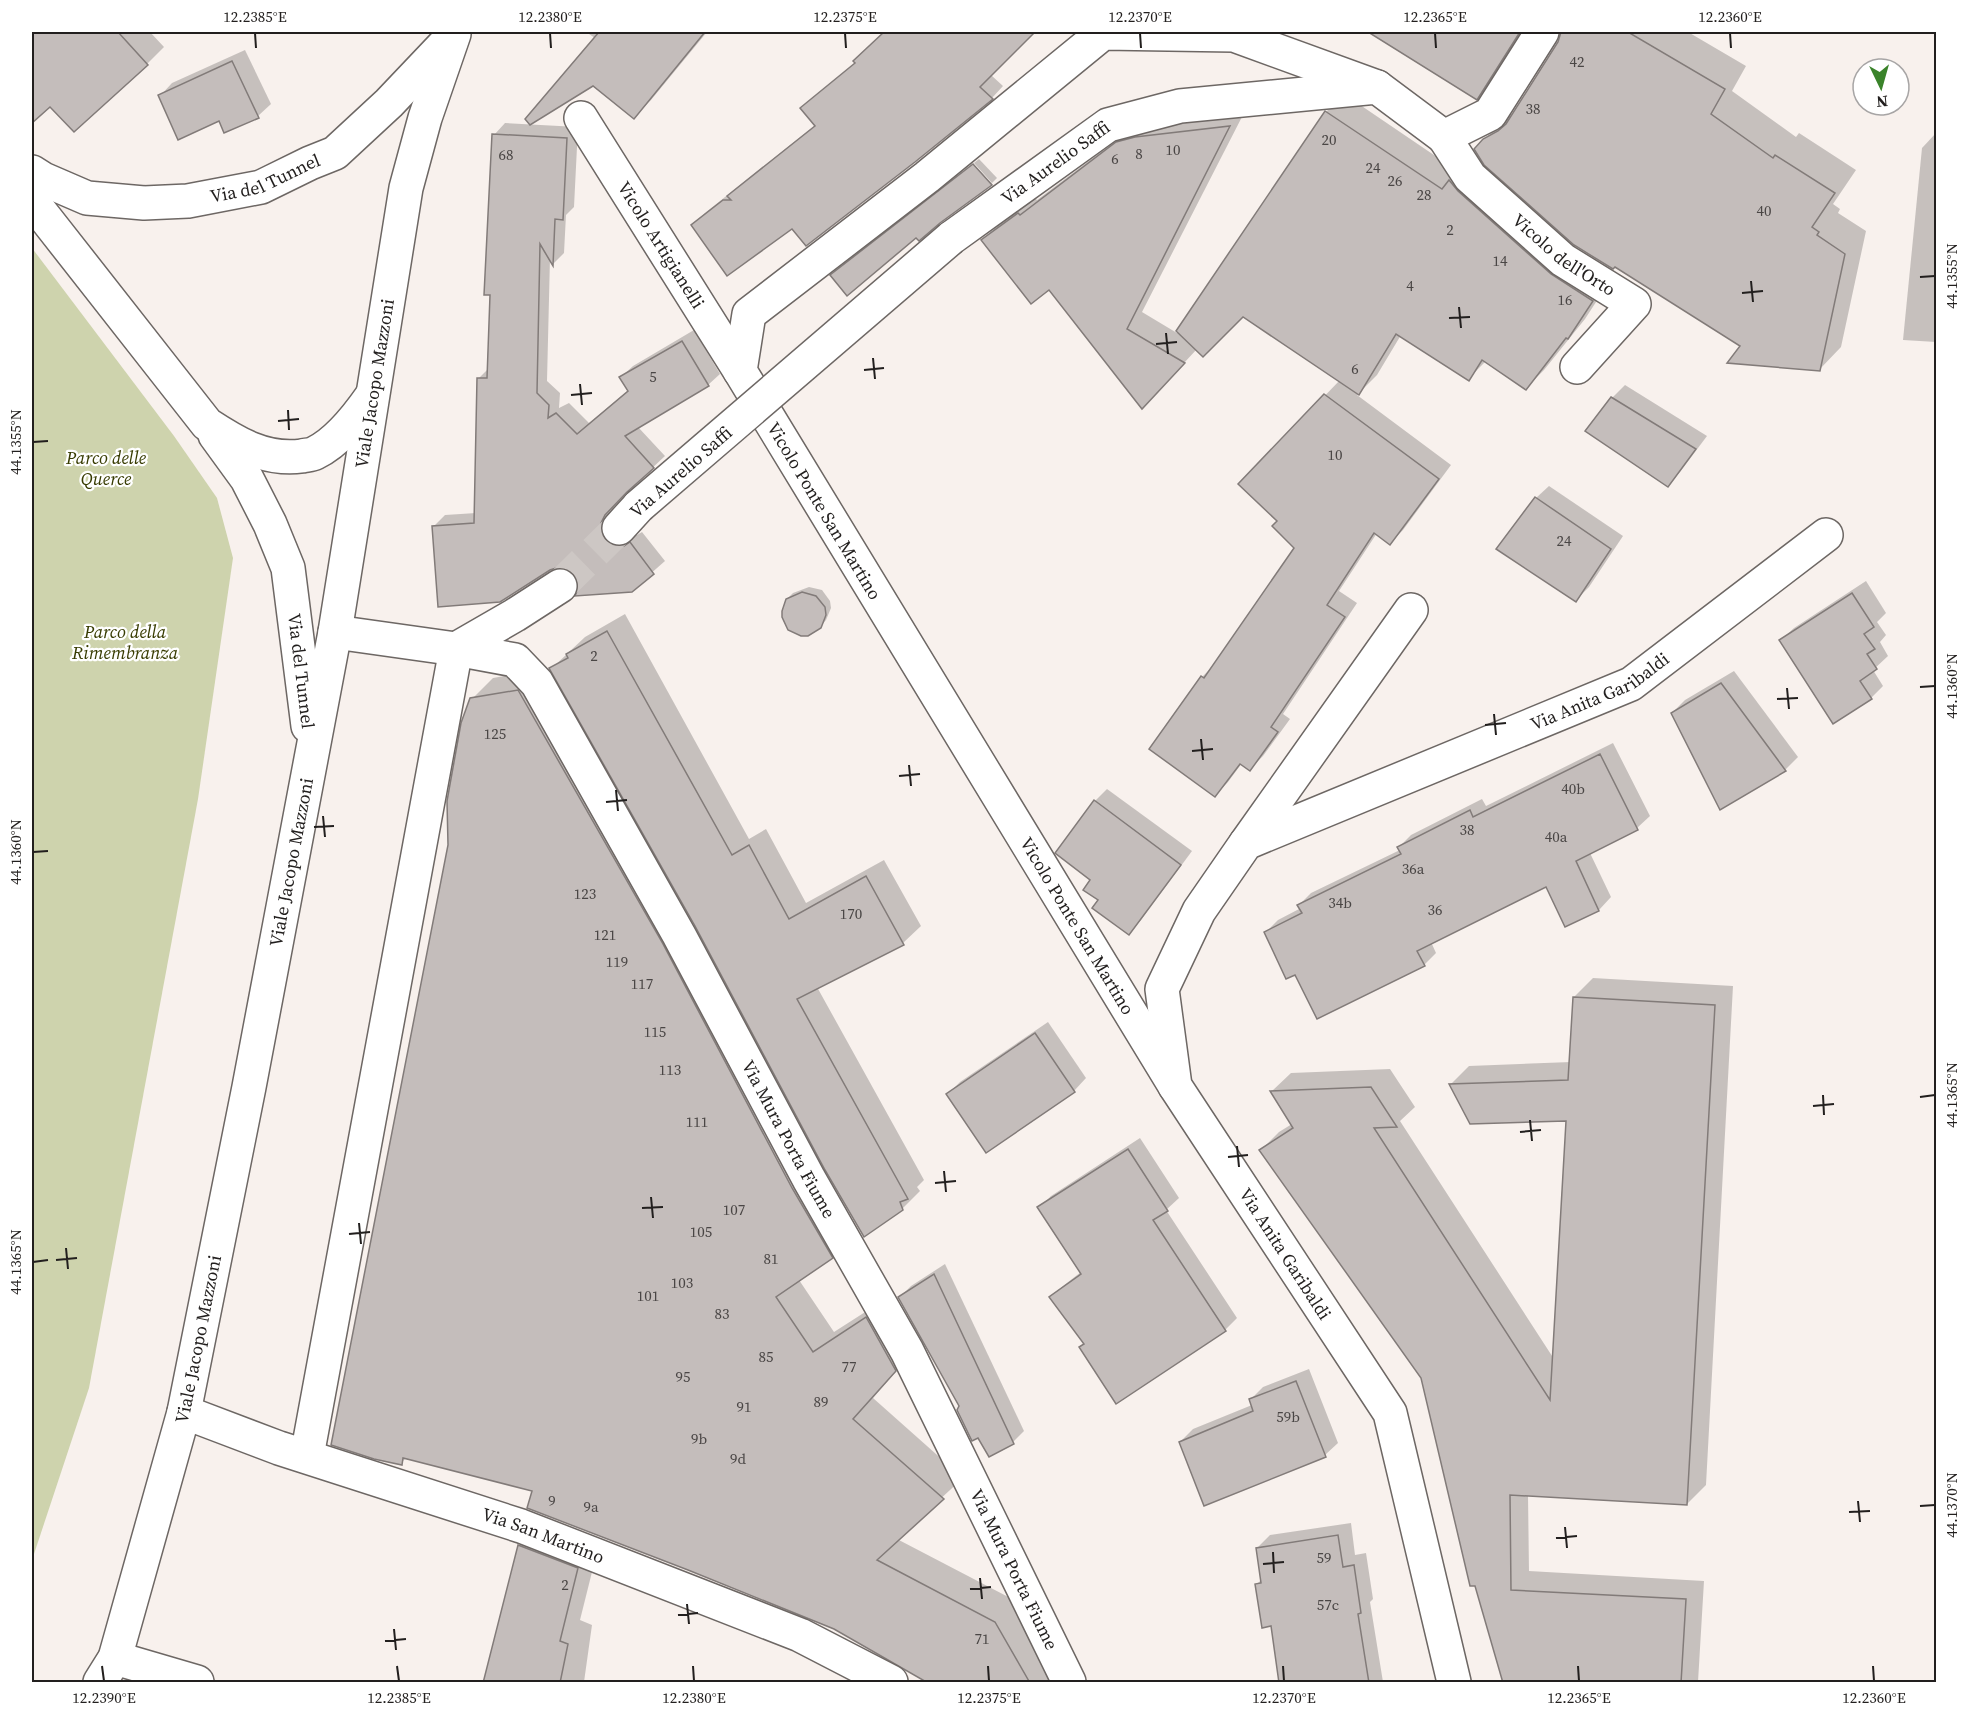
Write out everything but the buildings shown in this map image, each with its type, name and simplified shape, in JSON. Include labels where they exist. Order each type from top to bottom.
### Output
[{"type":"street","points":[[740,372],[749,314],[927,177],[1102,32],[1234,35],[1377,87],[1444,137],[1490,114],[1542,32]]},
{"type":"street","name":"Via del Tunnel","points":[[32,172],[87,198],[144,203],[188,201],[261,187],[310,162],[335,153],[389,103],[455,33]]},
{"type":"street","name":"Viale Jacopo Mazzoni","points":[[107,1670],[184,1412],[312,760],[335,632],[406,188],[425,118],[455,33]]},
{"type":"street","name":"Via Aurelio Saffi","points":[[629,517],[951,238],[1108,125],[1180,106],[1377,87]]},
{"type":"street","name":"Vicolo Artigianelli","points":[[581,118],[740,372]]},
{"type":"street","name":"Vicolo dell'Orto","points":[[1444,137],[1470,177],[1555,253],[1634,304],[1577,367]]},
{"type":"street","name":"Via del Tunnel","points":[[32,201],[207,424],[247,479],[270,524],[288,568],[312,760]]},
{"type":"street","name":"Vicolo Ponte San Martino","points":[[740,372],[1174,1086]]},
{"type":"street","name":"Via del Tunnel","points":[[207,424],[235,443],[260,454],[289,458],[314,454],[357,417],[371,397]]},
{"type":"street","name":"Via Anita Garibaldi","points":[[1246,843],[1631,684],[1826,535]]},
{"type":"street","points":[[335,632],[456,649],[515,615],[560,585]]},
{"type":"street","name":"Via Anita Garibaldi","points":[[1411,610],[1199,911],[1162,989],[1174,1086],[1390,1413],[1454,1683]]},
{"type":"street","points":[[307,1456],[456,649]]},
{"type":"street","name":"Via Mura Porta Fiume","points":[[456,649],[515,660],[537,683],[674,925],[809,1179],[908,1351],[1069,1683]]},
{"type":"street","name":"Via San Martino","points":[[184,1412],[279,1448],[521,1526],[800,1635],[891,1683]]},
{"type":"street","points":[[107,1670],[196,1682]]},
{"type":"green space","name":"Parco della Rimembranza","points":[[32,248],[174,436],[217,498],[233,558],[198,799],[89,1388],[32,1560]]},
{"type":"tunnel","points":[[560,586],[619,528]]},
{"type":"park label","name":"Parco delle Querce","points":[[106,468]]}]
